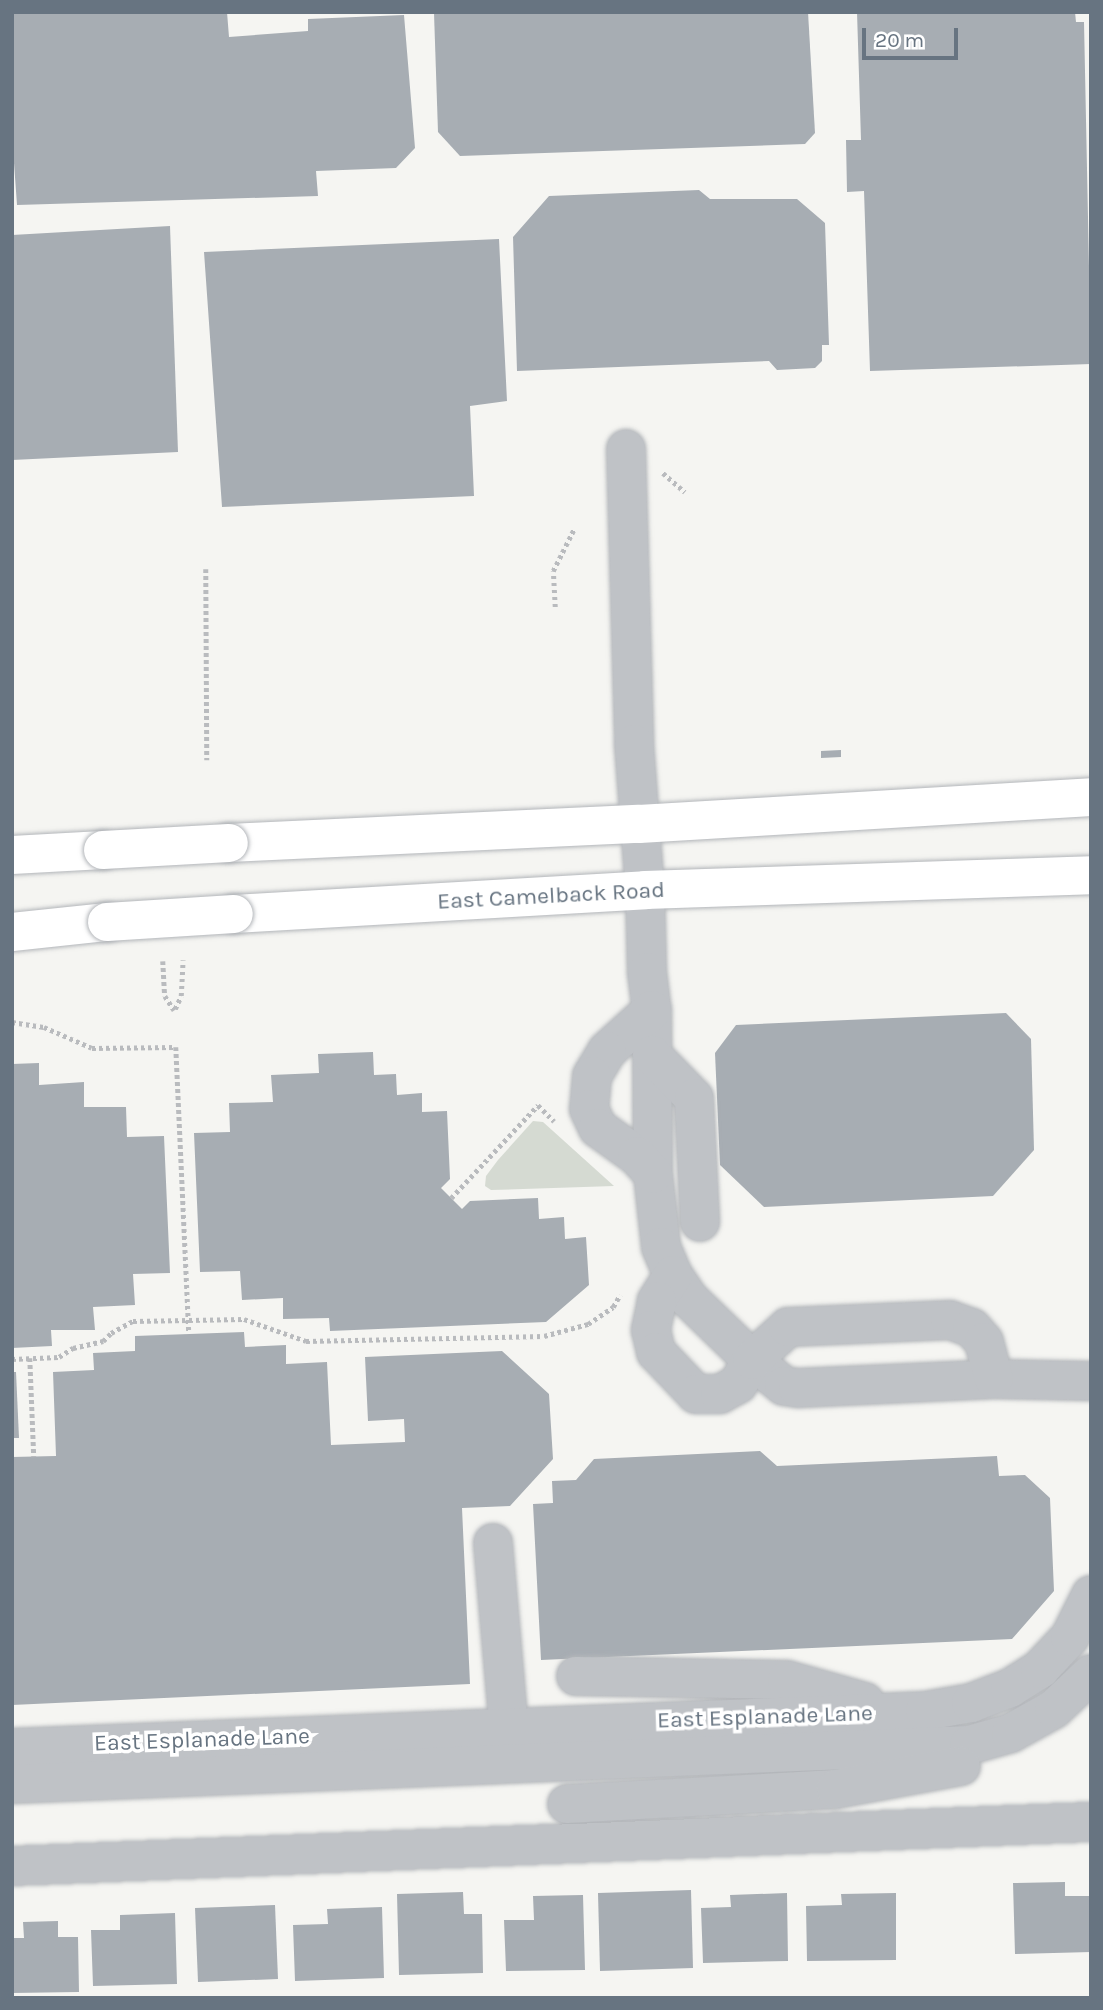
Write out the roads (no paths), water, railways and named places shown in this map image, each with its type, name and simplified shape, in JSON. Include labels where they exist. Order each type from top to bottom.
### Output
[{"type":"main road","points":[[12,855],[639,824],[1091,797]]},
{"type":"main road","name":"East Camelback Road","points":[[12,932],[107,922],[645,890],[1091,875]]},
{"type":"street","points":[[642,458],[639,824],[645,890],[647,972],[652,1010],[653,1174],[661,1247],[673,1275],[689,1299],[751,1360],[784,1386],[798,1388],[994,1379],[1091,1381]]},
{"type":"street","points":[[652,1010],[607,1051],[592,1076],[589,1108],[598,1128],[637,1156],[653,1174]]},
{"type":"street","points":[[653,1055],[694,1098],[700,1222]]},
{"type":"street","points":[[673,1275],[657,1301],[651,1330],[656,1352],[696,1394],[720,1394],[738,1384],[751,1360],[788,1327],[879,1322],[950,1320],[972,1328],[984,1342],[994,1379]]},
{"type":"street","points":[[879,1322],[882,1384]]},
{"type":"street","points":[[493,1543],[509,1727]]},
{"type":"street","name":"East Esplanade Lane","points":[[12,1784],[392,1750],[509,1727],[901,1712],[971,1703],[1010,1688],[1040,1669],[1070,1637],[1091,1595]]},
{"type":"street","name":"East Esplanade Lane","points":[[12,1748],[392,1750],[908,1748],[969,1745],[1011,1733],[1054,1709],[1091,1674]]},
{"type":"street","points":[[576,1676],[787,1680],[901,1712]]},
{"type":"street","points":[[566,1804],[836,1789],[976,1763],[1011,1733]]},
{"type":"street","points":[[12,1866],[1091,1822]]}]
